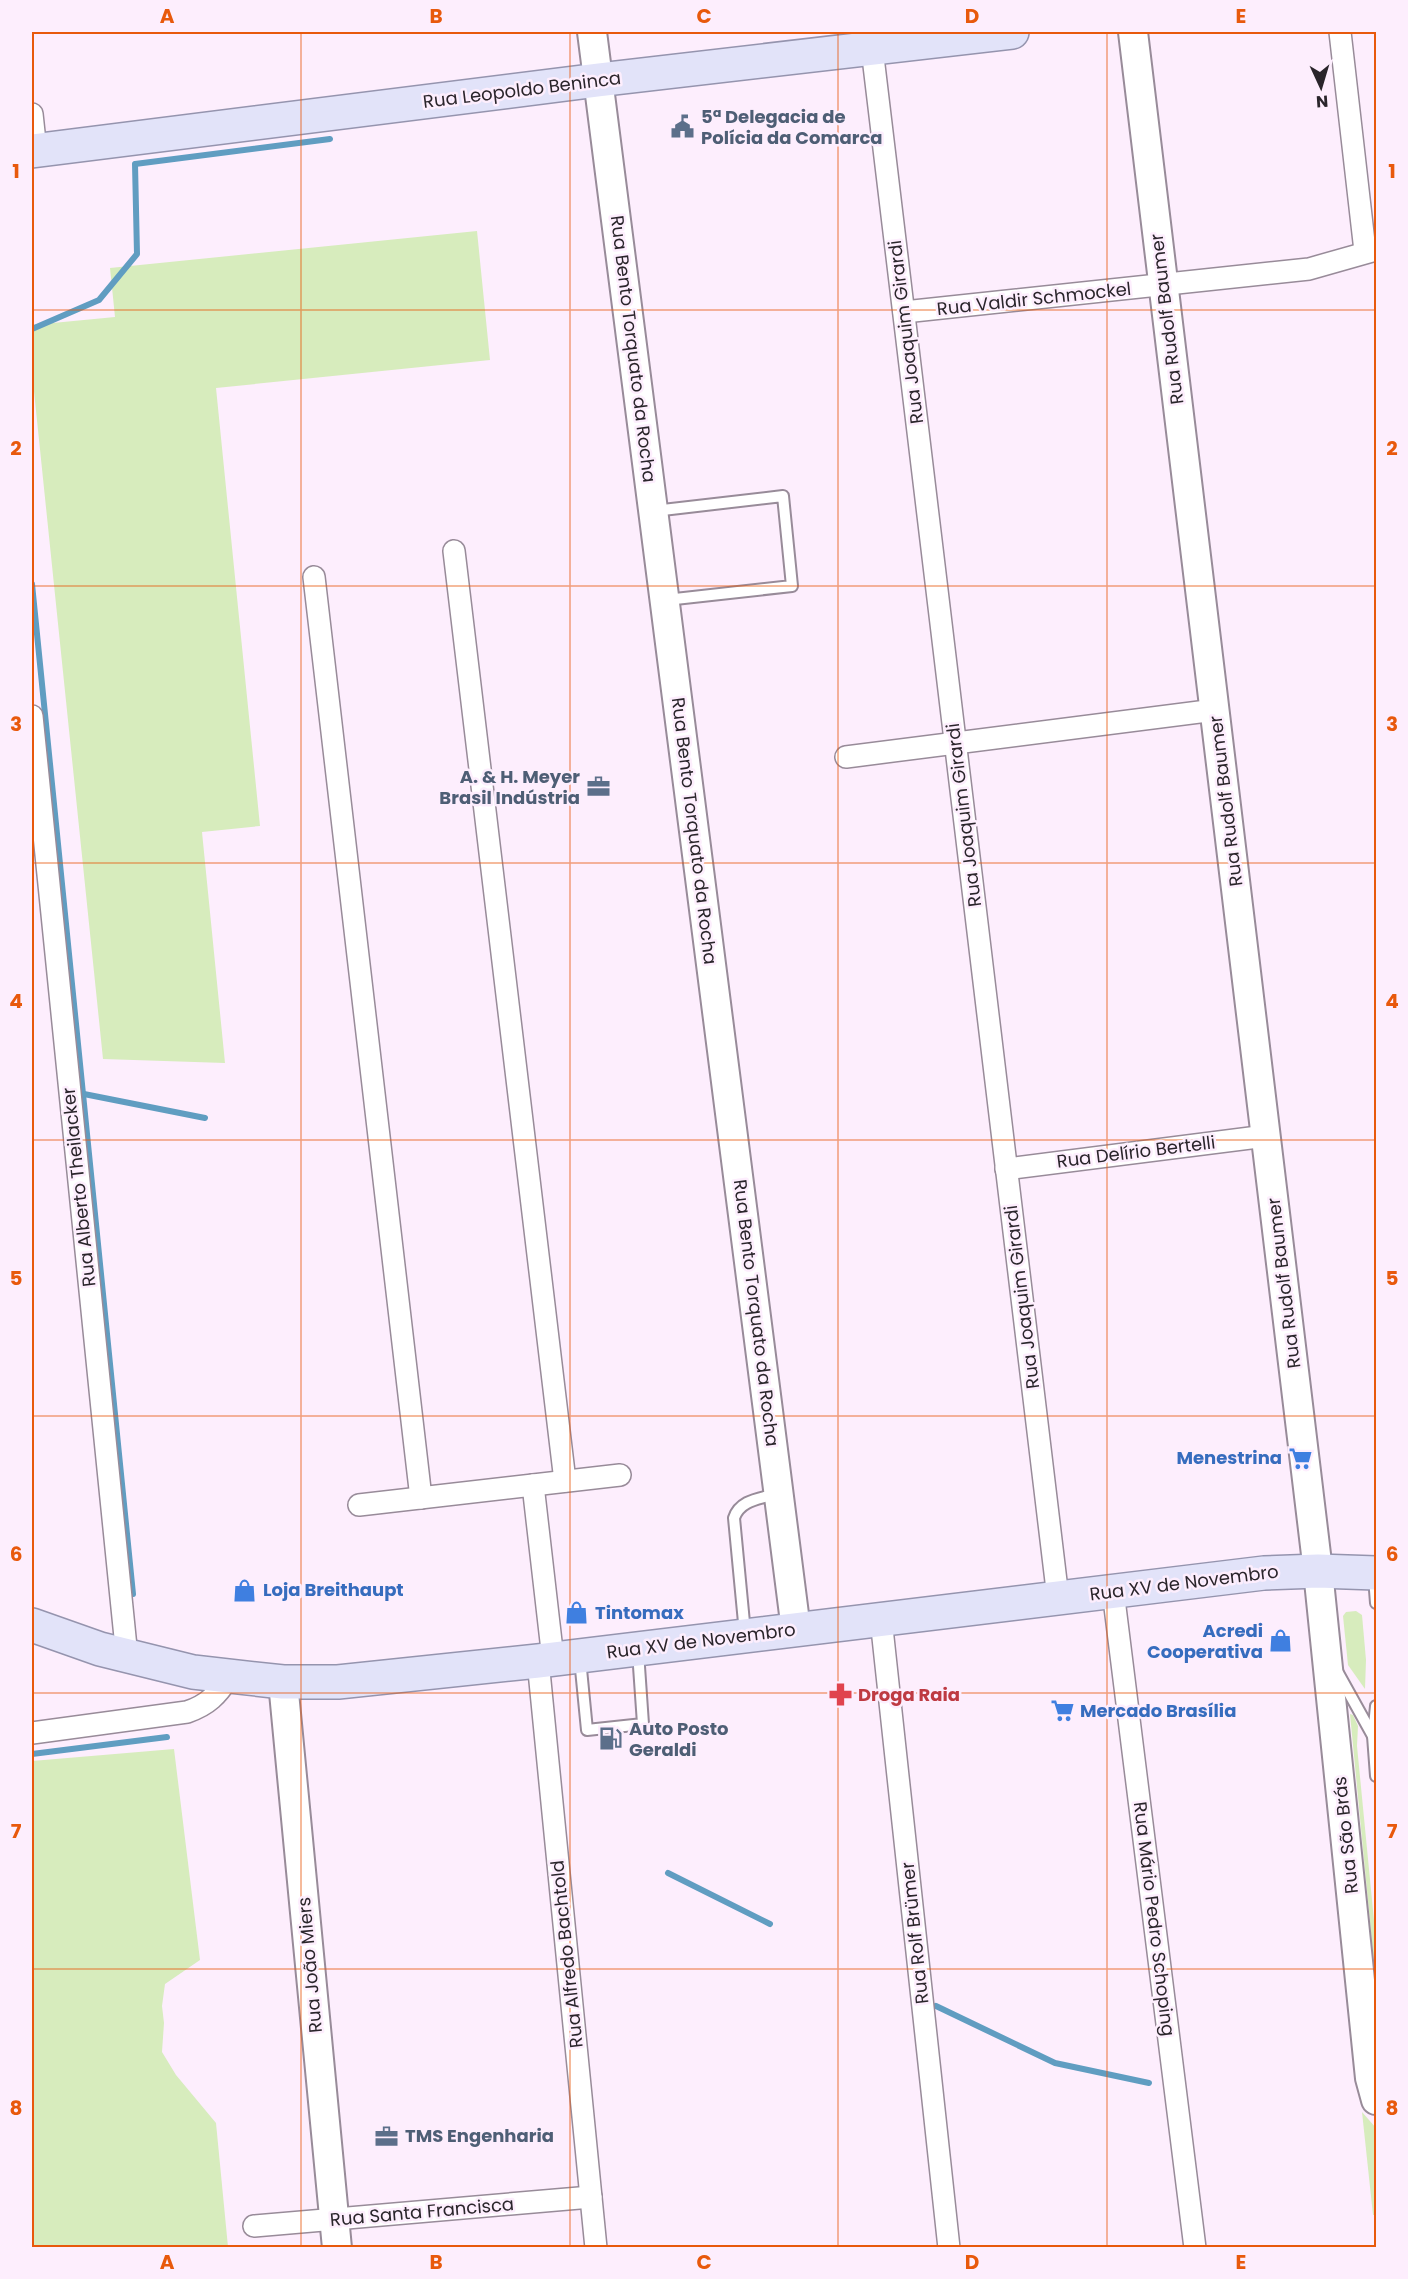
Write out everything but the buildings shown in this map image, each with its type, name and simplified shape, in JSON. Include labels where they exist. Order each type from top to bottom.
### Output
[{"type":"main road","name":"Rua Leopoldo Beninca","points":[[34,151],[598,80],[871,40],[1012,32]]},
{"type":"main road","name":"Rua XV de Novembro","points":[[32,1626],[128,1657],[182,1670],[283,1682],[369,1680],[1264,1573],[1318,1570],[1376,1583]]},
{"type":"street","name":"Rua Bento Torquato da Rocha","points":[[592,32],[796,1630]]},
{"type":"street","name":"Rua Rudolf Baumer","points":[[1133,32],[1318,1570]]},
{"type":"street","points":[[1340,32],[1371,251]]},
{"type":"street","name":"Rua Joaquim Girardi","points":[[871,40],[1058,1598]]},
{"type":"street","points":[[32,114],[34,151]]},
{"type":"street","name":"Rua Valdir Schmockel","points":[[904,312],[1309,269],[1371,251]]},
{"type":"street","points":[[454,551],[565,1481]]},
{"type":"street","points":[[314,577],[421,1498]]},
{"type":"street","points":[[846,758],[1215,710]]},
{"type":"street","name":"Rua Alberto Theilacker","points":[[32,716],[128,1657]]},
{"type":"street","name":"Rua Delírio Bertelli","points":[[1006,1168],[1266,1136]]},
{"type":"street","points":[[359,1504],[620,1475]]},
{"type":"street","name":"Rua Alfredo Bachtold","points":[[533,1485],[557,1658],[596,2247]]},
{"type":"street","name":"Rua São Brás","points":[[1318,1570],[1370,2078],[1377,2100]]},
{"type":"street","name":"Rua Mário Pedro Schoping","points":[[1113,1592],[1195,2247]]},
{"type":"street","name":"Rua Rolf Brümer","points":[[881,1619],[949,2247]]},
{"type":"street","points":[[32,1732],[187,1712],[203,1707],[215,1697],[229,1677]]},
{"type":"street","name":"Rua João Miers","points":[[283,1682],[337,2247]]},
{"type":"street","name":"Rua Santa Francisca","points":[[254,2226],[591,2197]]},
{"type":"lane","points":[[654,511],[783,496],[792,586],[665,600]]},
{"type":"lane","points":[[745,1636],[734,1518],[737,1509],[745,1503],[779,1493]]},
{"type":"lane","points":[[557,1658],[587,1730],[643,1724],[638,1649]]},
{"type":"lane","points":[[1328,1656],[1372,1736]]},
{"type":"lane","points":[[1377,1706],[1372,1736],[1377,1776]]},
{"type":"green space","points":[[477,231],[490,360],[216,388],[260,826],[202,832],[225,1063],[103,1059],[32,372],[32,325],[115,317],[110,268]]},
{"type":"green space","points":[[1356,1611],[1362,1615],[1366,1660],[1365,1689],[1348,1665],[1343,1616],[1346,1612]]},
{"type":"green space","points":[[1350,1714],[1353,1715],[1358,1726],[1357,1746],[1376,1941],[1376,1984]]},
{"type":"green space","points":[[174,1749],[200,1960],[165,1984],[162,2006],[164,2023],[162,2052],[176,2075],[216,2123],[228,2247],[32,2247],[32,1761]]},
{"type":"green space","points":[[1362,2112],[1376,2128],[1376,2215],[1373,2215]]},
{"type":"waterway","points":[[32,329],[99,300],[137,254],[135,164],[330,139]]},
{"type":"waterway","points":[[32,584],[133,1594]]},
{"type":"waterway","points":[[84,1094],[205,1118]]},
{"type":"waterway","points":[[32,1754],[167,1737]]},
{"type":"waterway","points":[[668,1873],[770,1924]]},
{"type":"waterway","points":[[936,2006],[1055,2063],[1149,2083]]},
{"type":"place","name":"5ª Delegacia de Polícia da Comarca","points":[[683,127]]},
{"type":"place","name":"A. & H. Meyer Brasil Indústria","points":[[598,787]]},
{"type":"place","name":"Menestrina","points":[[1300,1458]]},
{"type":"place","name":"Loja Breithaupt","points":[[245,1590]]},
{"type":"place","name":"Tintomax","points":[[577,1613]]},
{"type":"place","name":"Acredi Cooperativa","points":[[1281,1641]]},
{"type":"place","name":"Droga Raia","points":[[840,1695]]},
{"type":"place","name":"Mercado Brasília","points":[[1062,1711]]},
{"type":"place","name":"Auto Posto Geraldi","points":[[611,1739]]},
{"type":"place","name":"TMS Engenharia","points":[[387,2136]]}]
